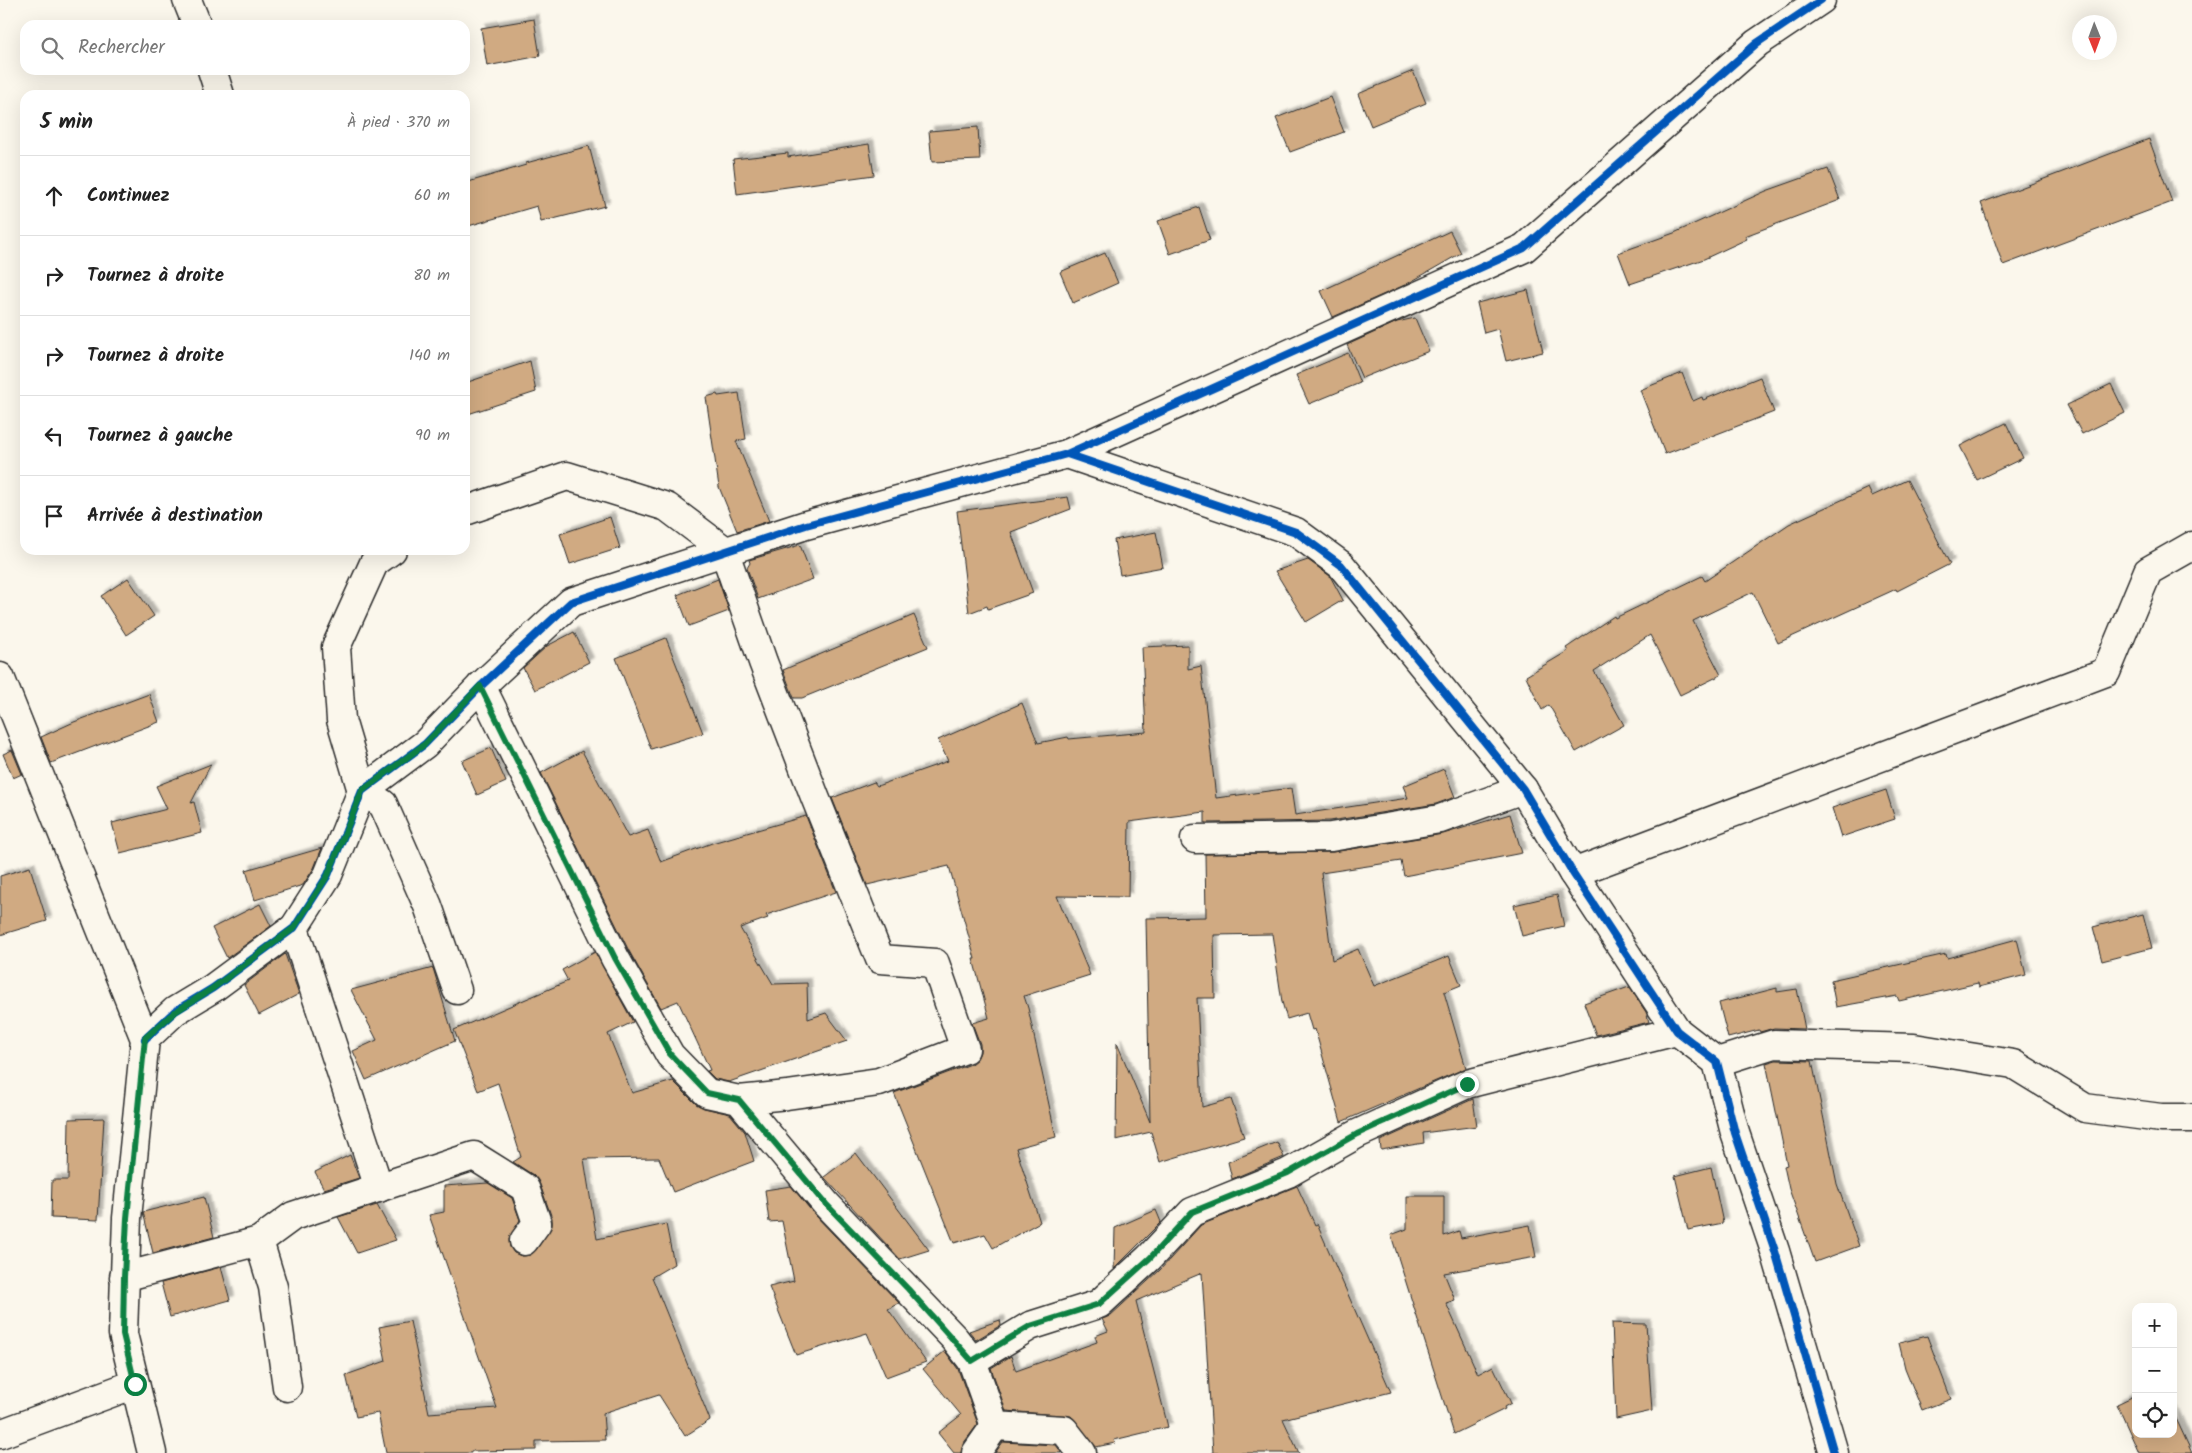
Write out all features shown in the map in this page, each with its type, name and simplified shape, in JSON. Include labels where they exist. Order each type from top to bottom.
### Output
[{"type":"street","points":[[187,0],[195,20]]},
{"type":"street","points":[[145,1038],[175,1012],[213,988],[294,928],[328,875],[362,791],[425,744],[480,686],[571,602],[724,550],[806,525],[1067,454],[1524,248],[1757,43],[1822,0]]},
{"type":"street","points":[[214,75],[218,90]]},
{"type":"street","points":[[1067,454],[1296,532],[1341,565],[1523,789],[1574,873],[1677,1031],[1717,1062],[1735,1133],[1775,1251],[1834,1453]]},
{"type":"street","points":[[470,510],[567,476],[667,507],[724,550],[763,662],[880,959],[935,963],[964,1049],[879,1082],[739,1100],[707,1093],[670,1054],[615,958],[480,686]]},
{"type":"street","points":[[1574,873],[2106,672],[2148,571],[2192,546]]},
{"type":"street","points":[[379,555],[336,647],[341,720],[362,791],[383,804],[428,906],[457,990]]},
{"type":"street","points":[[0,677],[145,1038],[127,1218],[123,1334],[152,1453]]},
{"type":"street","points":[[1195,839],[1331,837],[1440,818],[1523,789]]},
{"type":"street","points":[[294,928],[380,1188]]},
{"type":"street","points":[[972,1361],[1030,1326],[1099,1304],[1150,1258],[1192,1212],[1288,1173],[1357,1134],[1467,1084],[1677,1031]]},
{"type":"street","points":[[1717,1062],[1774,1044],[1914,1048],[2013,1064],[2085,1108],[2161,1118],[2192,1118]]},
{"type":"street","points":[[739,1100],[826,1204],[915,1296],[972,1361],[995,1426]]},
{"type":"street","points":[[124,1277],[259,1241],[293,1216],[474,1156],[525,1188],[537,1223],[524,1241]]},
{"type":"street","points":[[259,1241],[273,1287],[287,1387]]},
{"type":"street","points":[[0,1434],[135,1384]]},
{"type":"street","points":[[976,1453],[995,1426]]},
{"type":"street","points":[[995,1426],[1064,1430],[1082,1453]]},
{"type":"building","points":[[534,19],[540,56],[487,66],[481,28]]},
{"type":"building","points":[[1413,71],[1426,103],[1371,126],[1358,94]]},
{"type":"building","points":[[1330,97],[1344,132],[1290,152],[1276,118]]},
{"type":"building","points":[[978,127],[980,160],[932,162],[929,131]]},
{"type":"building","points":[[2149,139],[2172,202],[2003,265],[1981,203]]},
{"type":"building","points":[[869,144],[874,175],[737,194],[733,159],[788,153],[788,157]]},
{"type":"building","points":[[589,146],[605,206],[541,222],[537,206],[470,226],[470,182],[526,165],[526,163]]},
{"type":"building","points":[[1828,169],[1840,200],[1745,236],[1747,239],[1704,259],[1630,284],[1618,253],[1674,233],[1766,191]]},
{"type":"building","points":[[1199,207],[1210,240],[1170,254],[1158,221]]},
{"type":"building","points":[[1450,231],[1461,253],[1407,284],[1333,317],[1321,291]]},
{"type":"building","points":[[1105,253],[1118,283],[1073,303],[1060,272]]},
{"type":"building","points":[[1528,290],[1543,352],[1506,361],[1498,329],[1484,333],[1477,303]]},
{"type":"building","points":[[1415,318],[1429,351],[1362,378],[1347,345],[1397,322]]},
{"type":"building","points":[[1348,353],[1360,383],[1309,404],[1296,375]]},
{"type":"building","points":[[530,361],[536,392],[470,413],[470,381]]},
{"type":"building","points":[[1682,373],[1693,401],[1702,397],[1703,400],[1760,377],[1774,412],[1665,454],[1640,390]]},
{"type":"building","points":[[2111,384],[2125,413],[2082,434],[2067,405]]},
{"type":"building","points":[[739,393],[746,439],[736,441],[769,521],[737,531],[719,487],[706,397],[717,394],[718,396]]},
{"type":"building","points":[[2006,423],[2023,458],[1977,480],[1960,446]]},
{"type":"building","points":[[1907,480],[1950,564],[1897,591],[1896,589],[1778,643],[1753,592],[1693,621],[1721,675],[1680,695],[1650,635],[1594,671],[1624,725],[1576,752],[1549,705],[1542,710],[1526,676],[1568,651],[1566,648],[1614,616],[1615,618],[1702,576],[1705,581],[1789,524],[1868,488],[1872,496]]},
{"type":"building","points":[[1068,497],[1071,509],[1011,532],[1033,593],[988,609],[987,606],[969,613],[957,511]]},
{"type":"building","points":[[610,517],[620,548],[570,564],[560,534]]},
{"type":"building","points":[[1156,532],[1163,567],[1120,575],[1114,540]]},
{"type":"building","points":[[800,545],[813,579],[758,599],[747,568],[750,563],[749,560]]},
{"type":"building","points":[[1308,560],[1330,576],[1343,600],[1306,622],[1275,571]]},
{"type":"building","points":[[128,578],[154,616],[126,635],[101,596]]},
{"type":"building","points":[[718,579],[729,611],[689,626],[677,595]]},
{"type":"building","points":[[914,615],[928,647],[802,698],[794,698],[783,670]]},
{"type":"building","points":[[574,632],[589,662],[535,690],[523,668],[547,646]]},
{"type":"building","points":[[666,638],[703,733],[651,749],[616,658]]},
{"type":"building","points":[[1188,645],[1188,669],[1201,666],[1216,798],[1291,788],[1295,815],[1408,798],[1403,786],[1444,769],[1455,797],[1436,804],[1330,821],[1205,823],[1205,812],[1129,822],[1128,897],[1057,896],[1090,975],[1024,996],[1056,1137],[1016,1148],[1040,1222],[993,1248],[985,1234],[954,1243],[894,1093],[971,1064],[977,1059],[980,1052],[980,1044],[972,1023],[989,1018],[973,959],[975,959],[949,866],[867,885],[832,798],[874,782],[877,786],[948,761],[938,740],[1022,703],[1038,743],[1068,737],[1069,739],[1146,732],[1142,647]]},
{"type":"building","points":[[149,694],[159,722],[51,763],[41,737],[74,722]]},
{"type":"building","points":[[491,748],[506,782],[477,795],[462,761]]},
{"type":"building","points":[[12,750],[22,774],[13,778],[3,754]]},
{"type":"building","points":[[582,751],[628,837],[648,830],[661,862],[712,843],[806,816],[836,892],[766,915],[768,918],[740,928],[773,984],[807,983],[808,1019],[826,1013],[847,1041],[729,1082],[715,1079],[707,1071],[710,1070],[678,1001],[661,1008],[629,951],[541,773]]},
{"type":"building","points":[[211,764],[191,803],[194,802],[202,833],[120,853],[112,823],[167,809],[156,786]]},
{"type":"building","points":[[1886,790],[1895,819],[1841,837],[1832,808]]},
{"type":"building","points":[[1510,814],[1522,853],[1404,876],[1401,861],[1321,873],[1332,960],[1358,949],[1374,986],[1449,956],[1461,985],[1444,992],[1466,1068],[1341,1122],[1315,1029],[1312,1030],[1307,1013],[1287,1019],[1282,1002],[1272,934],[1214,935],[1215,998],[1197,998],[1202,1107],[1231,1099],[1244,1137],[1160,1162],[1151,1132],[1116,1140],[1117,1043],[1150,1122],[1146,918],[1206,917],[1205,854],[1333,852],[1443,834]]},
{"type":"building","points":[[322,848],[314,868],[303,885],[255,900],[246,870]]},
{"type":"building","points":[[30,867],[47,921],[0,935],[0,876]]},
{"type":"building","points":[[1557,895],[1564,926],[1522,936],[1514,905]]},
{"type":"building","points":[[260,904],[271,926],[227,958],[212,928]]},
{"type":"building","points":[[2143,914],[2152,948],[2102,961],[2093,927]]},
{"type":"building","points":[[2017,939],[2026,975],[1979,987],[1978,983],[1899,1001],[1897,996],[1836,1007],[1831,980],[1946,954],[1947,958]]},
{"type":"building","points":[[595,952],[633,1022],[608,1034],[632,1093],[673,1081],[696,1104],[704,1108],[730,1114],[745,1132],[754,1161],[673,1192],[659,1158],[584,1159],[597,1239],[666,1224],[674,1264],[652,1277],[710,1420],[685,1436],[659,1395],[603,1413],[605,1440],[536,1441],[536,1450],[471,1451],[471,1453],[386,1453],[378,1413],[356,1417],[346,1375],[386,1361],[379,1327],[410,1321],[429,1413],[497,1408],[429,1215],[444,1212],[444,1186],[488,1183],[512,1198],[520,1220],[509,1239],[510,1247],[514,1253],[522,1256],[530,1255],[536,1250],[552,1226],[552,1218],[539,1182],[533,1175],[513,1162],[521,1157],[498,1083],[478,1091],[454,1030],[568,981],[562,970]]},
{"type":"building","points":[[285,954],[299,994],[259,1015],[244,985]]},
{"type":"building","points":[[433,968],[455,1041],[366,1080],[353,1051],[377,1040],[351,990]]},
{"type":"building","points":[[1629,987],[1646,1012],[1649,1022],[1596,1035],[1584,1003]]},
{"type":"building","points":[[1777,988],[1777,992],[1797,989],[1805,1029],[1774,1028],[1728,1038],[1719,1003]]},
{"type":"building","points":[[1776,1060],[1812,1061],[1837,1184],[1859,1246],[1815,1262],[1789,1189],[1784,1166],[1787,1165],[1766,1063]]},
{"type":"building","points":[[1473,1099],[1477,1126],[1423,1133],[1424,1143],[1381,1150],[1380,1141]]},
{"type":"building","points":[[104,1118],[98,1220],[51,1218],[52,1180],[68,1180],[69,1119]]},
{"type":"building","points":[[1277,1142],[1284,1157],[1232,1179],[1228,1162]]},
{"type":"building","points":[[856,1153],[929,1250],[900,1259],[824,1177]]},
{"type":"building","points":[[350,1155],[359,1178],[324,1189],[315,1172]]},
{"type":"building","points":[[1711,1167],[1723,1223],[1688,1230],[1675,1176]]},
{"type":"building","points":[[791,1186],[815,1215],[899,1303],[888,1309],[926,1362],[886,1377],[867,1333],[796,1355],[769,1287],[794,1281],[782,1221],[769,1222],[765,1190]]},
{"type":"building","points":[[1297,1186],[1315,1225],[1317,1224],[1391,1392],[1283,1419],[1299,1453],[1213,1453],[1202,1273],[1136,1301],[1168,1427],[1114,1440],[1115,1443],[1096,1447],[1071,1416],[1006,1411],[991,1368],[1011,1356],[1016,1371],[1097,1342],[1095,1336],[1108,1331],[1102,1319],[1110,1316],[1160,1270],[1201,1225]]},
{"type":"building","points":[[1407,1196],[1444,1196],[1444,1236],[1459,1231],[1461,1238],[1530,1225],[1536,1257],[1444,1273],[1455,1300],[1446,1303],[1478,1374],[1493,1366],[1511,1403],[1504,1407],[1505,1409],[1454,1434],[1391,1235],[1407,1229]]},
{"type":"building","points":[[204,1197],[214,1237],[153,1253],[143,1212]]},
{"type":"building","points":[[377,1205],[396,1240],[357,1253],[338,1217]]},
{"type":"building","points":[[1156,1210],[1161,1222],[1114,1269],[1115,1228]]},
{"type":"building","points":[[221,1267],[230,1300],[170,1317],[161,1283]]},
{"type":"building","points":[[1000,1320],[1001,1325],[976,1340],[969,1331]]},
{"type":"building","points":[[1612,1323],[1646,1324],[1652,1411],[1616,1419]]},
{"type":"building","points":[[1927,1336],[1951,1399],[1922,1410],[1905,1368],[1899,1343]]},
{"type":"building","points":[[945,1351],[958,1369],[978,1424],[963,1444],[961,1453],[954,1453],[938,1433],[961,1415],[923,1369]]},
{"type":"building","points":[[2132,1397],[2132,1437],[2117,1404]]},
{"type":"building","points":[[2177,1421],[2192,1453],[2139,1453],[2132,1438],[2177,1438]]},
{"type":"building","points":[[1003,1442],[1056,1445],[1062,1453],[995,1453]]},
{"type":"cycle path","points":[[145,1039],[175,1011],[213,988],[294,928],[328,875],[362,791],[425,744],[481,686],[571,602],[806,525],[1067,454],[1524,248],[1757,43],[1821,0]]},
{"type":"cycle path","points":[[1067,454],[1296,532],[1341,565],[1523,789],[1573,873],[1677,1031],[1717,1062],[1735,1133],[1775,1251],[1834,1453]]},
{"type":"route","points":[[135,1384],[123,1334],[124,1277],[127,1218],[145,1038],[175,1012],[213,988],[294,928],[328,875],[362,791],[425,744],[480,686],[615,958],[670,1054],[707,1093],[739,1100],[826,1204],[908,1289],[972,1361],[1030,1326],[1099,1304],[1150,1258],[1192,1212],[1288,1173],[1357,1134],[1467,1084]]}]
